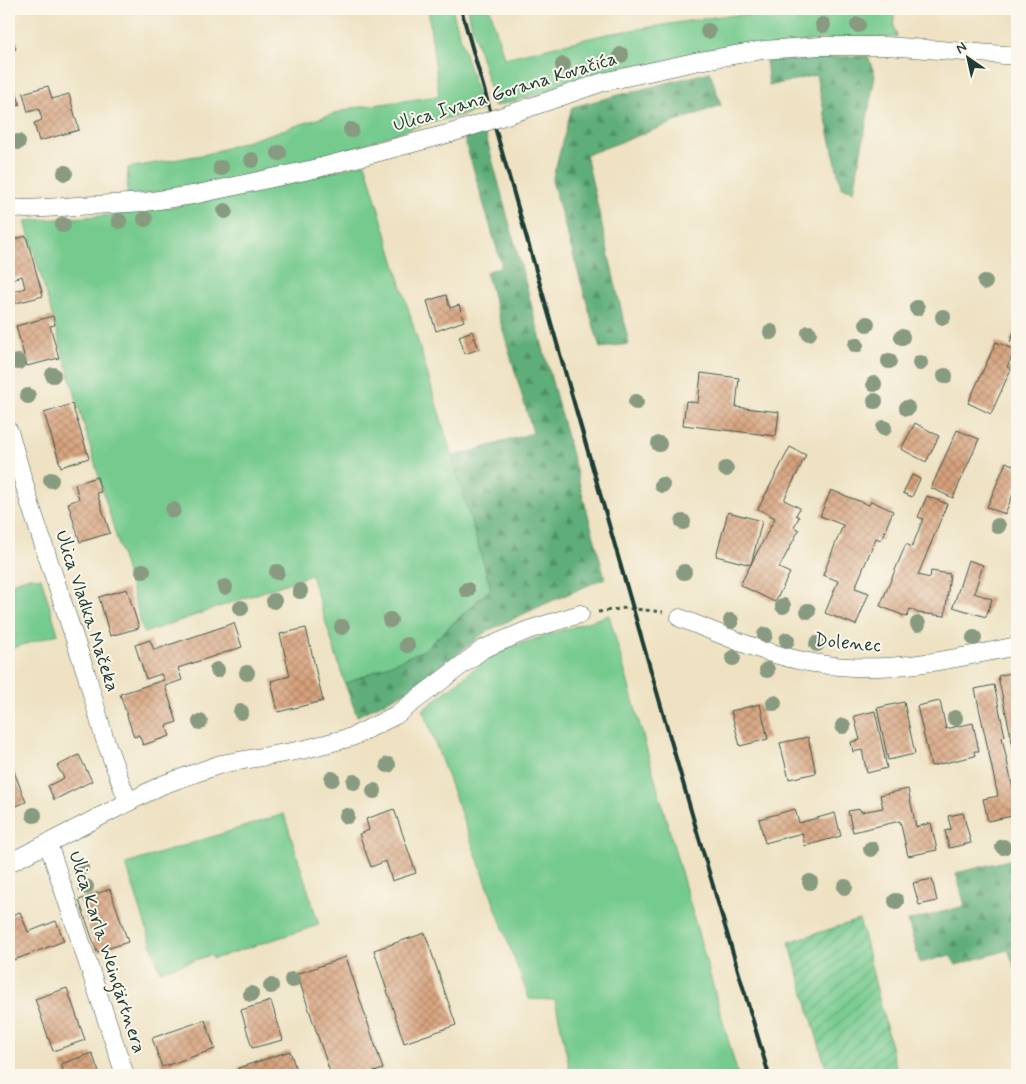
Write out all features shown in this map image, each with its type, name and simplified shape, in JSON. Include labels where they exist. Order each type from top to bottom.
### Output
[{"type":"street","name":"Ulica Ivana Gorana Kovačića","points":[[9,208],[27,209],[145,202],[193,195],[314,169],[451,133],[603,82],[699,61],[763,50],[821,46],[887,46],[1017,56]]},
{"type":"street","name":"Ulica Vladka Mačeka","points":[[9,431],[30,504],[87,676],[104,737],[128,802]]},
{"type":"street","name":"Ulica Karla Weingärtnera","points":[[9,863],[162,785],[221,764],[302,750],[352,737],[396,715],[483,649],[528,630],[580,614]]},
{"type":"street","name":"Dolenec","points":[[680,618],[736,641],[773,652],[812,663],[852,668],[891,668],[1017,646]]},
{"type":"street","name":"Ulica Karla Weingärtnera","points":[[48,843],[125,1075]]},
{"type":"path","points":[[580,614],[626,608],[662,612],[680,618]]},
{"type":"green space","points":[[428,9],[452,9],[482,110],[421,125],[359,146],[246,178],[127,195],[128,168],[207,154],[352,108],[439,96]]},
{"type":"green space","points":[[467,9],[490,9],[504,58],[607,34],[720,16],[856,9],[894,9],[894,26],[897,37],[821,39],[598,78],[495,106]]},
{"type":"green space","points":[[868,56],[875,75],[854,191],[841,187],[816,75],[769,86],[766,60]]},
{"type":"green space","points":[[710,72],[721,105],[586,155],[629,344],[600,348],[552,181],[572,107]]},
{"type":"green space","points":[[484,129],[605,578],[487,631],[415,687],[357,716],[345,684],[424,650],[491,589],[452,457],[533,433],[486,272],[502,266],[463,134]]},
{"type":"green space","points":[[365,163],[491,588],[424,650],[345,684],[311,575],[144,633],[25,221],[116,215],[174,207],[256,190]]},
{"type":"green space","points":[[29,577],[41,578],[58,634],[9,649],[9,584]]},
{"type":"green space","points":[[609,615],[738,1075],[571,1075],[555,1000],[529,999],[423,710],[495,652]]},
{"type":"green space","points":[[284,814],[319,925],[213,959],[211,955],[160,971],[126,864]]},
{"type":"green space","points":[[1017,858],[1017,972],[1008,950],[956,965],[950,955],[920,963],[908,921],[965,906],[956,873]]},
{"type":"green space","points":[[859,920],[898,1075],[828,1075],[789,942]]},
{"type":"building","points":[[9,26],[16,49],[9,52]]},
{"type":"building","points":[[48,86],[52,99],[69,94],[79,130],[39,141],[34,123],[42,120],[39,109],[28,112],[23,93]]},
{"type":"building","points":[[15,88],[20,105],[9,109],[9,90]]},
{"type":"building","points":[[26,236],[43,296],[9,305],[9,293],[25,288],[22,276],[9,280],[9,241]]},
{"type":"building","points":[[446,295],[450,308],[459,305],[464,321],[436,331],[427,301]]},
{"type":"building","points":[[53,316],[55,325],[50,326],[59,358],[27,366],[16,326]]},
{"type":"building","points":[[1017,325],[1017,344],[1010,342]]},
{"type":"building","points":[[472,331],[479,349],[465,354],[459,336]]},
{"type":"building","points":[[996,342],[1015,350],[1007,367],[1011,369],[991,414],[968,403]]},
{"type":"building","points":[[701,373],[739,378],[736,407],[779,412],[776,436],[683,425],[686,401],[698,403]]},
{"type":"building","points":[[72,404],[89,458],[61,467],[44,413]]},
{"type":"building","points":[[915,423],[939,436],[926,462],[901,449]]},
{"type":"building","points":[[957,430],[979,439],[953,498],[931,488]]},
{"type":"building","points":[[790,447],[806,455],[784,500],[800,508],[796,515],[799,517],[794,527],[799,530],[779,568],[790,573],[775,602],[740,585],[775,518],[758,509]]},
{"type":"building","points":[[1006,462],[1017,467],[1017,484],[1005,514],[987,507]]},
{"type":"building","points":[[912,475],[920,479],[912,497],[903,493]]},
{"type":"building","points":[[97,477],[101,492],[97,493],[110,533],[80,542],[68,503],[79,499],[75,484]]},
{"type":"building","points":[[831,490],[869,505],[871,501],[893,511],[881,540],[876,538],[855,588],[869,593],[856,625],[825,613],[838,581],[823,575],[843,525],[820,516]]},
{"type":"building","points":[[927,496],[947,504],[918,575],[930,578],[931,571],[950,574],[945,616],[918,613],[910,609],[907,617],[880,606],[906,544],[912,547],[923,519],[918,517]]},
{"type":"building","points":[[728,512],[762,521],[751,565],[716,556]]},
{"type":"building","points":[[968,560],[983,565],[974,593],[992,599],[986,617],[953,607]]},
{"type":"building","points":[[127,589],[139,628],[110,636],[99,597]]},
{"type":"building","points":[[234,623],[242,647],[178,668],[182,680],[165,686],[177,722],[166,726],[170,736],[143,745],[139,735],[134,737],[120,694],[164,680],[161,674],[146,679],[135,645],[150,640],[154,650]]},
{"type":"building","points":[[306,628],[323,701],[278,712],[271,681],[290,676],[280,634]]},
{"type":"building","points":[[1015,672],[1017,682],[1017,750],[1014,751],[998,676]]},
{"type":"building","points":[[994,685],[1005,736],[1002,737],[1015,799],[1017,798],[1017,815],[988,821],[983,799],[998,796],[975,689]]},
{"type":"building","points":[[940,701],[946,729],[973,723],[979,751],[974,751],[975,756],[931,766],[917,706]]},
{"type":"building","points":[[904,702],[915,754],[888,760],[877,708]]},
{"type":"building","points":[[760,704],[768,739],[740,746],[731,711]]},
{"type":"building","points":[[875,711],[887,768],[867,773],[862,750],[853,752],[851,742],[860,740],[854,716]]},
{"type":"building","points":[[808,737],[816,773],[789,779],[780,743]]},
{"type":"building","points":[[79,755],[92,781],[54,800],[48,786],[64,778],[57,766]]},
{"type":"building","points":[[13,769],[26,802],[9,809],[9,771]]},
{"type":"building","points":[[908,789],[916,827],[931,823],[937,850],[908,856],[900,821],[853,832],[848,811],[860,809],[861,812],[883,808],[880,795]]},
{"type":"building","points":[[394,809],[416,873],[392,881],[386,861],[371,867],[359,834],[369,830],[366,819]]},
{"type":"building","points":[[795,809],[799,823],[835,813],[841,836],[805,846],[802,833],[765,843],[759,819]]},
{"type":"building","points":[[963,813],[971,843],[949,848],[945,831],[951,829],[948,816]]},
{"type":"building","points":[[932,879],[937,901],[919,905],[913,883]]},
{"type":"building","points":[[110,889],[128,942],[97,952],[79,900]]},
{"type":"building","points":[[20,912],[28,932],[56,921],[64,941],[14,960],[11,952],[9,952],[9,916]]},
{"type":"building","points":[[425,933],[456,1025],[404,1043],[374,950]]},
{"type":"building","points":[[346,957],[383,1069],[365,1075],[331,1075],[297,974]]},
{"type":"building","points":[[67,988],[85,1040],[53,1051],[35,999]]},
{"type":"building","points":[[271,1001],[283,1040],[252,1048],[241,1010]]},
{"type":"building","points":[[205,1020],[215,1049],[162,1067],[152,1038]]},
{"type":"building","points":[[290,1051],[298,1075],[240,1075],[238,1068]]},
{"type":"building","points":[[92,1053],[100,1075],[65,1075],[61,1064]]},
{"type":"railway","points":[[461,9],[698,835],[769,1075]]}]
